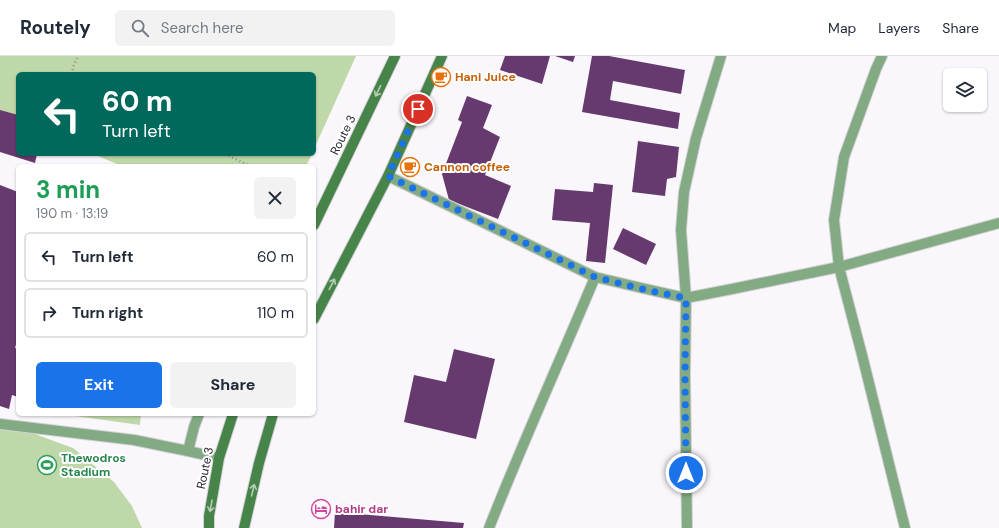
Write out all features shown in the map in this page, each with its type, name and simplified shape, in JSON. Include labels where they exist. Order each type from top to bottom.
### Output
[{"type":"main road","name":"Route 3","points":[[316,220],[395,56]]},
{"type":"main road","points":[[316,315],[388,176],[442,56]]},
{"type":"main road","name":"Route 3","points":[[209,528],[209,516],[219,458],[232,416]]},
{"type":"main road","points":[[244,528],[259,463],[272,416]]},
{"type":"street","points":[[687,528],[685,375],[686,298],[681,230],[684,192],[696,138],[721,56]]},
{"type":"street","points":[[882,56],[844,157],[834,220],[839,267],[905,528]]},
{"type":"street","points":[[388,176],[595,277],[686,298],[839,267],[999,223]]},
{"type":"street","points":[[489,528],[595,277]]},
{"type":"street","points":[[188,450],[198,416]]},
{"type":"street","points":[[0,424],[134,440],[188,450],[219,458]]},
{"type":"path","points":[[72,72],[78,56]]},
{"type":"path","points":[[229,156],[246,164]]},
{"type":"green space","points":[[0,56],[356,56],[316,145],[316,72],[16,72],[16,121],[0,115]]},
{"type":"green space","points":[[98,156],[311,156],[307,164],[117,164]]},
{"type":"green space","points":[[75,416],[141,416],[140,425]]},
{"type":"green space","name":"Thewodros Stadium","points":[[0,428],[32,433],[73,448],[114,482],[132,506],[142,528],[0,528]]},
{"type":"building","points":[[505,56],[550,56],[542,84],[500,70]]},
{"type":"building","points":[[555,56],[575,56],[573,62]]},
{"type":"building","points":[[592,56],[609,56],[685,70],[681,94],[613,81],[610,100],[680,113],[678,129],[582,112]]},
{"type":"building","points":[[467,96],[492,105],[483,128],[500,137],[485,175],[511,186],[498,219],[449,200],[442,174],[462,122],[458,120]]},
{"type":"building","points":[[0,110],[16,114],[16,156],[37,156],[35,163],[0,152]]},
{"type":"building","points":[[638,141],[679,147],[676,177],[667,179],[665,196],[632,192]]},
{"type":"building","points":[[594,183],[613,185],[605,263],[586,261],[590,223],[552,220],[555,189],[593,192]]},
{"type":"building","points":[[0,185],[16,191],[16,396],[12,395],[9,409],[0,406]]},
{"type":"building","points":[[623,228],[656,244],[646,265],[613,249]]},
{"type":"building","points":[[454,349],[495,359],[476,439],[404,422],[414,375],[446,382]]},
{"type":"building","points":[[335,512],[464,523],[463,528],[334,528]]},
{"type":"place","name":"Hani Juice","points":[[441,77]]},
{"type":"place","name":"Cannon coffee","points":[[410,167]]},
{"type":"place","name":"Thewodros Stadium","points":[[47,465]]},
{"type":"place","name":"bahir dar","points":[[321,509]]},
{"type":"route","points":[[418,109],[388,176],[595,277],[686,298],[686,473]]}]
